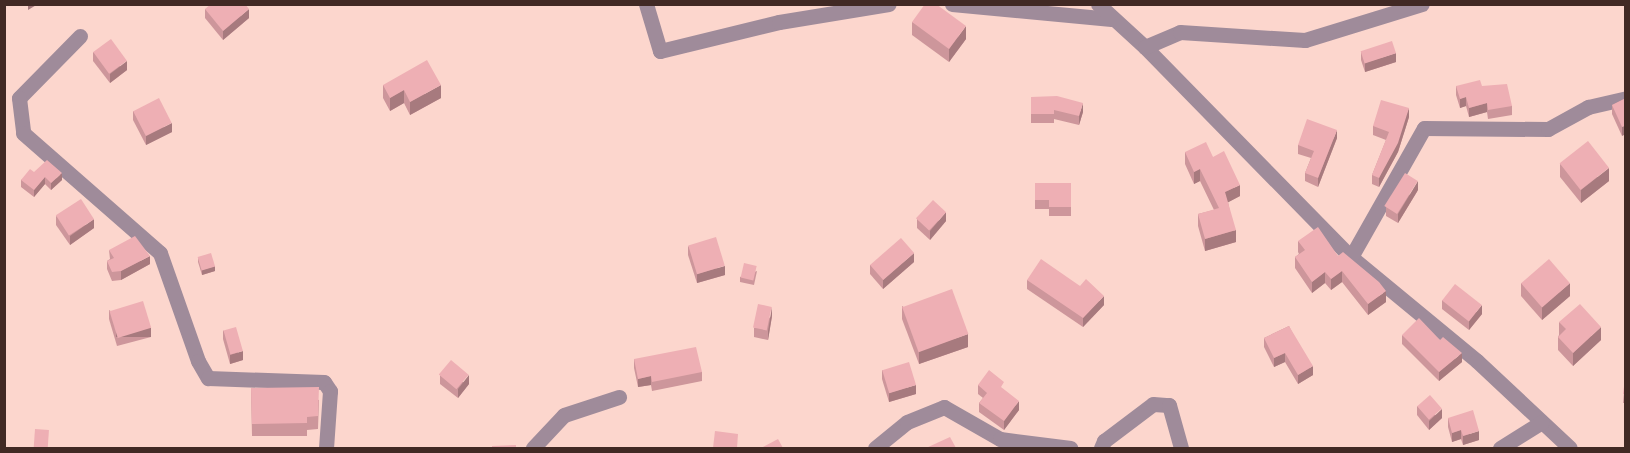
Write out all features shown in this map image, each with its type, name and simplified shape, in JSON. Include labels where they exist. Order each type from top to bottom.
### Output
[{"type":"street","points":[[646,4],[660,51],[779,22],[890,4]]},
{"type":"street","points":[[952,4],[1111,19]]},
{"type":"street","points":[[1098,4],[1111,19],[1145,47],[1351,257],[1477,361],[1570,448]]},
{"type":"street","points":[[1145,47],[1180,32],[1305,40],[1422,4]]},
{"type":"street","points":[[80,36],[19,98],[23,133],[160,253],[198,361],[208,378],[324,382],[330,391],[326,448]]},
{"type":"street","points":[[1351,257],[1424,128],[1548,129],[1588,107],[1626,98]]},
{"type":"street","points":[[532,448],[564,415],[619,397]]},
{"type":"street","points":[[1101,448],[1104,441],[1153,404],[1169,405],[1181,448]]},
{"type":"street","points":[[875,448],[907,422],[944,407],[1000,439],[1070,448]]},
{"type":"street","points":[[1500,448],[1542,422]]},
{"type":"building","points":[[211,4],[245,4],[249,9],[223,31],[205,9]]},
{"type":"building","points":[[925,4],[936,4],[966,26],[949,49],[912,22]]},
{"type":"building","points":[[111,39],[127,61],[109,74],[93,52]]},
{"type":"building","points":[[1392,41],[1396,53],[1365,64],[1361,51]]},
{"type":"building","points":[[427,60],[441,85],[410,102],[404,90],[390,98],[383,85]]},
{"type":"building","points":[[1480,80],[1482,86],[1507,84],[1512,106],[1488,110],[1487,103],[1469,108],[1466,97],[1460,99],[1456,86]]},
{"type":"building","points":[[1057,96],[1083,103],[1079,116],[1054,110],[1054,114],[1031,114],[1031,97]]},
{"type":"building","points":[[159,98],[172,123],[146,136],[133,111]]},
{"type":"building","points":[[1626,98],[1626,125],[1622,127],[1612,105]]},
{"type":"building","points":[[1381,100],[1409,108],[1398,143],[1379,178],[1372,175],[1389,132],[1373,126]]},
{"type":"building","points":[[1307,119],[1337,130],[1318,178],[1305,173],[1314,151],[1298,145]]},
{"type":"building","points":[[1588,141],[1609,168],[1581,190],[1560,163]]},
{"type":"building","points":[[1206,142],[1213,157],[1224,151],[1240,185],[1225,192],[1236,230],[1205,239],[1198,214],[1219,208],[1200,169],[1194,172],[1185,152]]},
{"type":"building","points":[[47,160],[62,173],[51,183],[45,177],[34,190],[21,180],[30,169],[34,172]]},
{"type":"building","points":[[1405,173],[1418,181],[1397,214],[1384,206]]},
{"type":"building","points":[[1035,183],[1071,183],[1071,207],[1049,207],[1049,200],[1035,200]]},
{"type":"building","points":[[81,199],[94,219],[69,235],[56,215]]},
{"type":"building","points":[[933,200],[946,212],[929,231],[916,218]]},
{"type":"building","points":[[1318,227],[1338,256],[1343,252],[1379,282],[1386,291],[1368,304],[1342,271],[1331,279],[1325,272],[1312,282],[1295,257],[1305,250],[1298,241]]},
{"type":"building","points":[[135,236],[150,256],[121,271],[112,272],[107,261],[114,258],[109,250]]},
{"type":"building","points":[[716,237],[725,266],[697,274],[688,245]]},
{"type":"building","points":[[901,238],[914,253],[883,280],[870,265]]},
{"type":"building","points":[[211,253],[215,266],[202,270],[198,257]]},
{"type":"building","points":[[1041,259],[1080,286],[1086,279],[1104,296],[1083,318],[1027,280]]},
{"type":"building","points":[[1549,259],[1570,283],[1542,307],[1521,283]]},
{"type":"building","points":[[744,263],[757,266],[753,281],[741,278]]},
{"type":"building","points":[[1455,284],[1482,305],[1469,321],[1442,301]]},
{"type":"building","points":[[952,289],[968,334],[919,352],[902,307]]},
{"type":"building","points":[[143,301],[151,328],[118,338],[110,311]]},
{"type":"building","points":[[758,304],[772,307],[767,330],[753,327]]},
{"type":"building","points":[[1580,304],[1601,327],[1573,353],[1558,337],[1566,329],[1559,322]]},
{"type":"building","points":[[1419,318],[1440,340],[1443,337],[1462,353],[1439,372],[1402,335]]},
{"type":"building","points":[[1289,326],[1313,366],[1298,375],[1285,353],[1274,358],[1264,338]]},
{"type":"building","points":[[236,327],[243,351],[230,355],[224,331]]},
{"type":"building","points":[[696,347],[702,372],[652,382],[651,376],[638,379],[634,359]]},
{"type":"building","points":[[451,360],[469,375],[456,389],[439,375]]},
{"type":"building","points":[[909,362],[916,385],[889,393],[882,370]]},
{"type":"building","points":[[989,370],[1004,382],[1001,387],[1019,401],[1004,421],[979,403],[987,393],[978,385]]},
{"type":"building","points":[[1626,371],[1626,394],[1623,394]]},
{"type":"building","points":[[319,387],[318,416],[307,417],[307,423],[252,424],[251,388]]},
{"type":"building","points":[[1430,395],[1442,409],[1429,420],[1417,406]]},
{"type":"building","points":[[1473,410],[1479,431],[1463,436],[1461,430],[1452,433],[1448,418]]},
{"type":"building","points":[[35,429],[49,430],[48,448],[34,448]]},
{"type":"building","points":[[715,431],[738,434],[737,448],[713,448]]},
{"type":"building","points":[[950,437],[956,448],[926,448]]},
{"type":"building","points":[[778,439],[783,448],[761,448]]},
{"type":"building","points":[[516,445],[516,448],[492,448],[492,446]]}]
